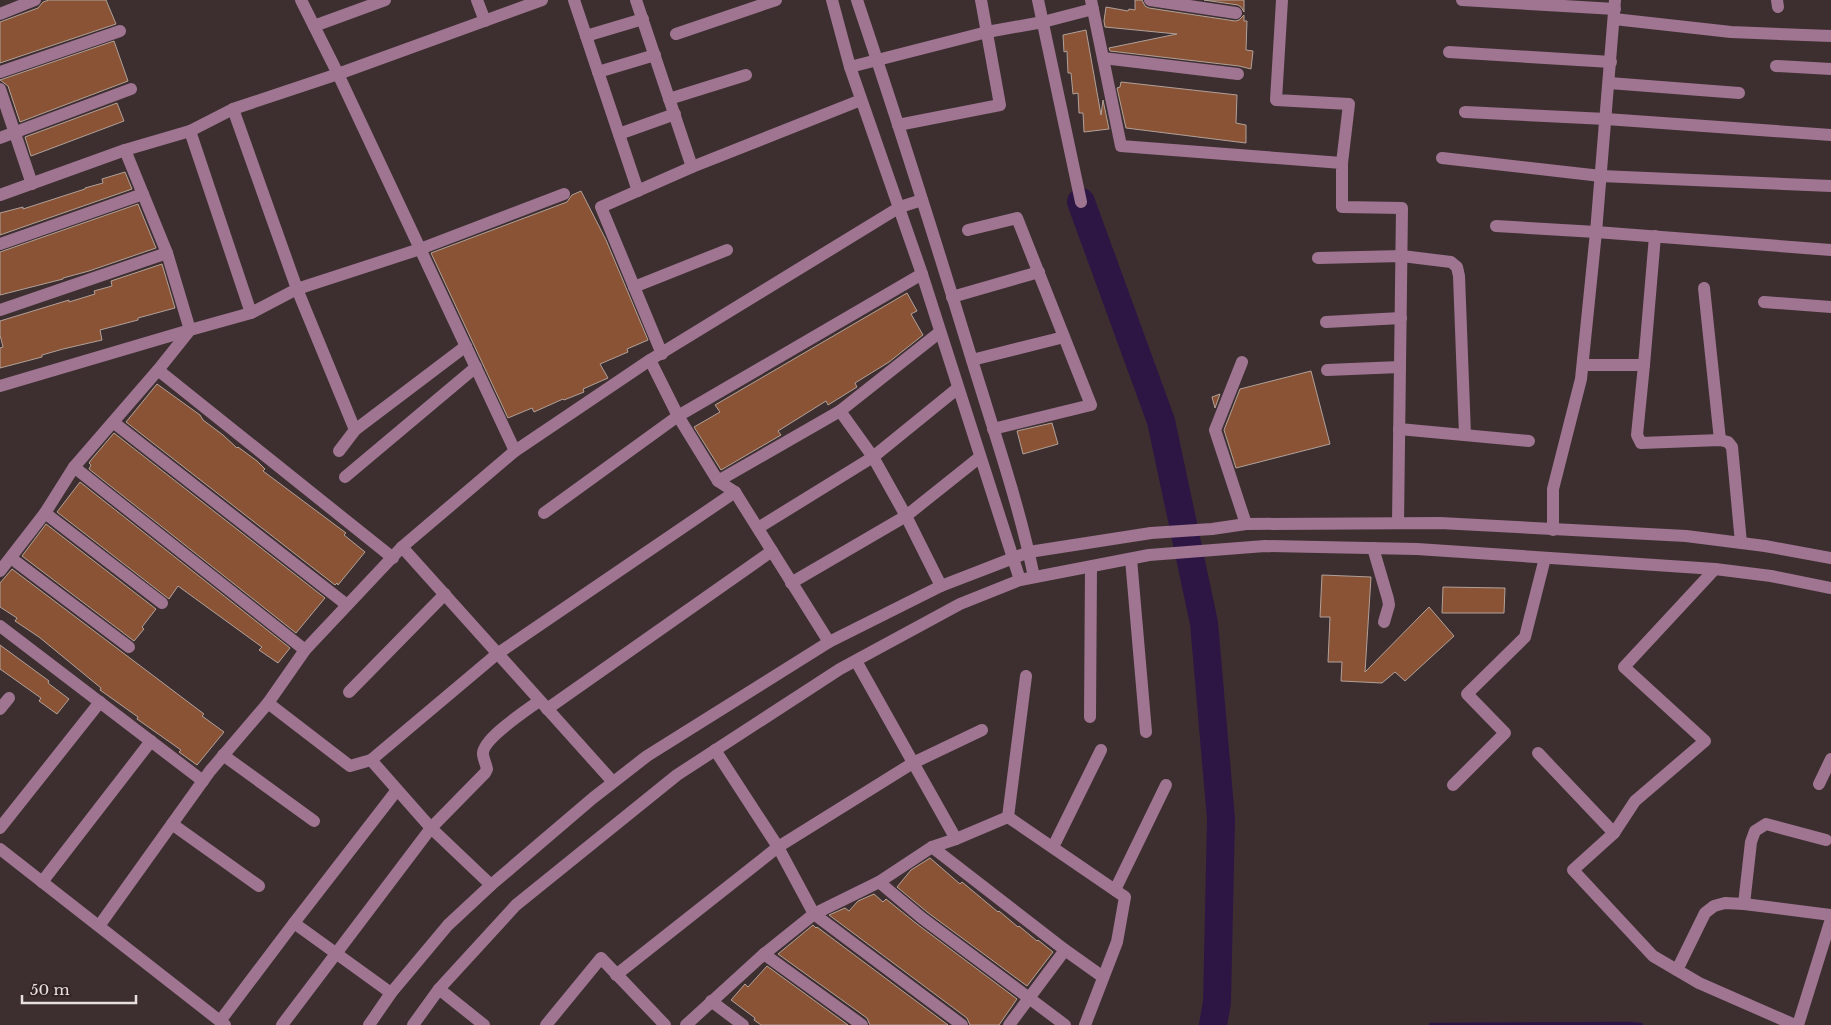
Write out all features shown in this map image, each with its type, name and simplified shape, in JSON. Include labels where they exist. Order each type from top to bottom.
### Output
[{"type":"street","points":[[0,14],[32,0]]},
{"type":"street","points":[[301,0],[338,74],[515,451]]},
{"type":"street","points":[[314,26],[385,0]]},
{"type":"street","points":[[477,0],[485,22]]},
{"type":"street","points":[[0,195],[125,150],[190,131],[233,108],[338,74],[542,0]]},
{"type":"street","points":[[574,0],[638,191]]},
{"type":"street","points":[[636,0],[692,167]]},
{"type":"street","points":[[676,34],[776,0]]},
{"type":"street","points":[[832,0],[850,67],[900,207],[1020,580]]},
{"type":"street","points":[[857,0],[993,428],[1029,552],[1034,577]]},
{"type":"street","points":[[898,125],[1000,105],[981,0]]},
{"type":"street","points":[[1038,0],[1081,202]]},
{"type":"street","points":[[1150,0],[1236,13]]},
{"type":"street","points":[[1282,0],[1276,100],[1349,104],[1342,163],[1342,207],[1402,208],[1398,524]]},
{"type":"street","points":[[1462,0],[1615,9],[1731,32],[1831,36]]},
{"type":"street","points":[[850,67],[987,32],[1043,22],[1092,5],[1121,146],[1342,163]]},
{"type":"street","points":[[1553,530],[1553,489],[1583,365],[1615,9]]},
{"type":"street","points":[[586,36],[643,19]]},
{"type":"street","points":[[0,72],[120,31]]},
{"type":"street","points":[[1449,52],[1610,62]]},
{"type":"street","points":[[598,72],[655,55]]},
{"type":"street","points":[[1103,58],[1238,74]]},
{"type":"street","points":[[1776,66],[1831,70]]},
{"type":"street","points":[[670,99],[746,75]]},
{"type":"street","points":[[1609,83],[1739,92]]},
{"type":"street","points":[[0,89],[32,184]]},
{"type":"street","points":[[0,138],[131,89]]},
{"type":"street","points":[[829,642],[734,492],[718,481],[678,416],[656,357],[634,287],[601,207],[692,167],[861,100]]},
{"type":"street","points":[[233,108],[297,289],[355,430]]},
{"type":"street","points":[[1465,112],[1606,119],[1831,135]]},
{"type":"street","points":[[619,134],[674,114]]},
{"type":"street","points":[[190,131],[250,313]]},
{"type":"street","points":[[125,150],[166,253],[190,330]]},
{"type":"street","points":[[1442,158],[1601,176],[1831,186]]},
{"type":"street","points":[[0,244],[143,194]]},
{"type":"street","points":[[0,386],[250,313],[297,289],[420,249],[564,194]]},
{"type":"street","points":[[99,926],[203,780],[268,703],[305,650],[402,547],[515,451],[656,357],[784,276],[900,207],[922,200]]},
{"type":"street","points":[[968,230],[1017,218],[1091,405],[993,428]]},
{"type":"street","points":[[1496,226],[1831,250]]},
{"type":"street","points":[[1654,236],[1637,435],[1641,443],[1720,440],[1728,442],[1732,447],[1741,543]]},
{"type":"street","points":[[634,287],[727,250]]},
{"type":"street","points":[[0,310],[166,253]]},
{"type":"street","points":[[1318,258],[1402,256],[1451,262],[1457,267],[1459,276],[1465,435]]},
{"type":"street","points":[[952,297],[1039,272]]},
{"type":"street","points":[[544,513],[678,416],[922,274]]},
{"type":"street","points":[[1704,288],[1720,440]]},
{"type":"street","points":[[1764,302],[1831,306]]},
{"type":"street","points":[[1326,322],[1401,318]]},
{"type":"street","points":[[0,571],[44,513],[74,467],[190,330]]},
{"type":"street","points":[[718,481],[840,411],[940,332]]},
{"type":"street","points":[[972,360],[1064,337]]},
{"type":"street","points":[[339,451],[355,430],[466,346]]},
{"type":"street","points":[[1242,362],[1215,430],[1246,524]]},
{"type":"street","points":[[1583,365],[1644,365]]},
{"type":"street","points":[[345,477],[476,367]]},
{"type":"street","points":[[1327,370],[1400,367]]},
{"type":"street","points":[[158,370],[393,558]]},
{"type":"street","points":[[758,528],[873,457],[958,388]]},
{"type":"street","points":[[840,411],[873,457],[906,516],[941,586]]},
{"type":"street","points":[[112,422],[347,605]]},
{"type":"street","points":[[1399,428],[1529,441]]},
{"type":"street","points":[[791,583],[906,516],[980,456]]},
{"type":"street","points":[[74,467],[305,650]]},
{"type":"street","points":[[268,703],[350,766],[371,760],[497,654],[734,492]]},
{"type":"street","points":[[44,513],[162,603]]},
{"type":"street","points":[[370,1025],[391,993],[448,925],[491,885],[613,782],[648,756],[829,642],[941,586],[1029,552],[1151,534],[1246,524],[1440,523],[1686,536],[1831,558]]},
{"type":"street","points":[[413,1025],[439,988],[516,905],[677,775],[840,669],[960,604],[1020,580],[1148,555],[1265,546],[1417,548],[1715,569],[1771,576],[1831,588]]},
{"type":"street","points":[[402,547],[613,782]]},
{"type":"street","points":[[1373,548],[1389,605],[1384,622]]},
{"type":"street","points":[[282,1025],[431,828],[485,773],[487,769],[482,753],[491,738],[772,551]]},
{"type":"street","points":[[11,558],[129,647]]},
{"type":"street","points":[[1453,785],[1506,733],[1467,694],[1526,637],[1545,558]]},
{"type":"street","points":[[1131,559],[1146,732]]},
{"type":"street","points":[[1090,717],[1091,567]]},
{"type":"street","points":[[1715,569],[1624,668],[1705,741],[1635,801],[1614,833],[1573,870],[1653,956],[1699,984],[1797,1025],[1831,919]]},
{"type":"street","points":[[349,692],[445,594]]},
{"type":"street","points":[[0,626],[203,780]]},
{"type":"street","points":[[856,661],[956,839]]},
{"type":"street","points":[[1008,817],[1026,676]]},
{"type":"street","points":[[0,709],[9,698]]},
{"type":"street","points":[[0,828],[100,702]]},
{"type":"street","points":[[616,975],[778,847],[913,763],[982,730]]},
{"type":"street","points":[[42,882],[151,741]]},
{"type":"street","points":[[715,750],[778,847],[814,914],[962,1025]]},
{"type":"street","points":[[1053,847],[1101,750]]},
{"type":"street","points":[[1538,754],[1614,833]]},
{"type":"street","points":[[223,755],[314,821]]},
{"type":"street","points":[[1819,784],[1831,759]]},
{"type":"street","points":[[371,760],[431,828],[491,885]]},
{"type":"street","points":[[1115,890],[1166,786]]},
{"type":"street","points":[[0,849],[223,1023],[294,923],[397,790]]},
{"type":"street","points":[[686,1025],[764,954],[814,914],[879,882],[932,847],[1008,817]]},
{"type":"street","points":[[1008,817],[1125,897],[1117,942],[1085,1025]]},
{"type":"street","points":[[172,824],[259,886]]},
{"type":"street","points":[[1744,904],[1751,842],[1755,831],[1766,824],[1826,840]]},
{"type":"street","points":[[932,847],[1065,950],[1104,977]]},
{"type":"street","points":[[879,882],[922,918],[1065,1025]]},
{"type":"street","points":[[1677,970],[1705,913],[1714,906],[1725,903],[1744,904],[1831,915]]},
{"type":"street","points":[[294,923],[391,993]]},
{"type":"street","points":[[1008,1025],[1065,950]]},
{"type":"street","points":[[764,954],[862,1025]]},
{"type":"street","points":[[546,1025],[601,958],[665,1025]]},
{"type":"street","points":[[439,988],[484,1025]]},
{"type":"street","points":[[711,1001],[743,1025]]},
{"type":"building","points":[[49,0],[106,0],[116,24],[0,63],[0,22],[38,8],[43,2]]},
{"type":"building","points":[[1135,0],[1142,0],[1145,6],[1149,8],[1235,21],[1244,15],[1244,21],[1247,21],[1246,50],[1253,51],[1251,69],[1110,51],[1109,48],[1177,34],[1105,27],[1106,7],[1128,11],[1129,9],[1135,10]]},
{"type":"building","points":[[1204,0],[1244,0],[1244,12],[1238,5]]},
{"type":"building","points":[[1086,30],[1101,115],[1103,100],[1109,129],[1084,132],[1083,113],[1079,113],[1078,93],[1073,94],[1071,73],[1068,73],[1067,51],[1064,52],[1063,35]]},
{"type":"building","points":[[114,41],[128,81],[20,122],[8,86],[0,80]]},
{"type":"building","points":[[1121,82],[1237,95],[1236,123],[1246,125],[1246,143],[1126,128],[1117,88],[1120,87]]},
{"type":"building","points":[[117,103],[124,121],[31,156],[25,137]]},
{"type":"building","points":[[125,172],[132,189],[0,235],[0,213],[23,207],[23,209],[85,189],[103,183],[102,179]]},
{"type":"building","points":[[581,191],[606,240],[648,340],[627,349],[628,352],[600,364],[608,378],[583,389],[584,392],[534,412],[532,408],[508,418],[431,253],[567,202],[572,195]]},
{"type":"building","points":[[138,204],[156,248],[63,279],[0,295],[0,252]]},
{"type":"building","points":[[162,264],[175,308],[100,330],[102,340],[63,349],[42,355],[42,357],[0,368],[0,348],[3,347],[0,335],[0,321],[95,294],[94,291],[112,286],[111,281]]},
{"type":"building","points":[[907,293],[917,311],[911,314],[923,335],[889,362],[855,383],[857,387],[828,405],[826,401],[778,431],[781,435],[721,470],[694,427],[720,412],[715,405]]},
{"type":"building","points":[[1311,371],[1330,444],[1236,468],[1224,430],[1240,389]]},
{"type":"building","points":[[157,384],[200,415],[203,420],[237,448],[257,461],[265,469],[263,471],[346,533],[344,535],[365,552],[338,585],[337,583],[335,585],[126,422]]},
{"type":"building","points":[[1220,394],[1215,408],[1212,397]]},
{"type":"building","points":[[1052,423],[1058,444],[1023,454],[1017,431]]},
{"type":"building","points":[[114,433],[325,598],[296,633],[89,469],[91,460]]},
{"type":"building","points":[[80,482],[290,648],[278,663],[259,650],[262,647],[178,586],[169,599],[57,512]]},
{"type":"building","points":[[46,524],[156,609],[134,641],[22,556]]},
{"type":"building","points":[[12,569],[204,714],[202,716],[224,732],[197,765],[179,752],[181,750],[100,690],[101,688],[39,637],[15,621],[17,618],[0,607],[0,583]]},
{"type":"building","points":[[1322,575],[1371,577],[1365,672],[1429,607],[1454,636],[1405,681],[1395,672],[1382,683],[1341,681],[1342,662],[1328,662],[1330,617],[1320,617]]},
{"type":"building","points":[[1443,587],[1505,588],[1504,613],[1442,613]]},
{"type":"building","points":[[0,645],[49,681],[48,683],[69,699],[57,714],[39,701],[41,698],[0,669]]},
{"type":"building","points":[[930,858],[960,884],[962,882],[998,912],[1053,952],[1027,986],[927,912],[897,887],[911,870]]},
{"type":"building","points":[[874,894],[883,902],[886,899],[1017,999],[999,1025],[970,1025],[967,1018],[829,915],[845,908],[849,911],[858,901]]},
{"type":"building","points":[[813,925],[948,1025],[870,1025],[867,1018],[778,954]]},
{"type":"building","points":[[767,966],[848,1025],[761,1025],[754,1020],[755,1018],[731,1000],[745,984],[748,987]]},
{"type":"waterway","points":[[1081,202],[1161,421],[1204,623],[1221,819],[1217,1002],[1213,1025]]},
{"type":"waterway","points":[[1431,1025],[1641,1025]]}]
